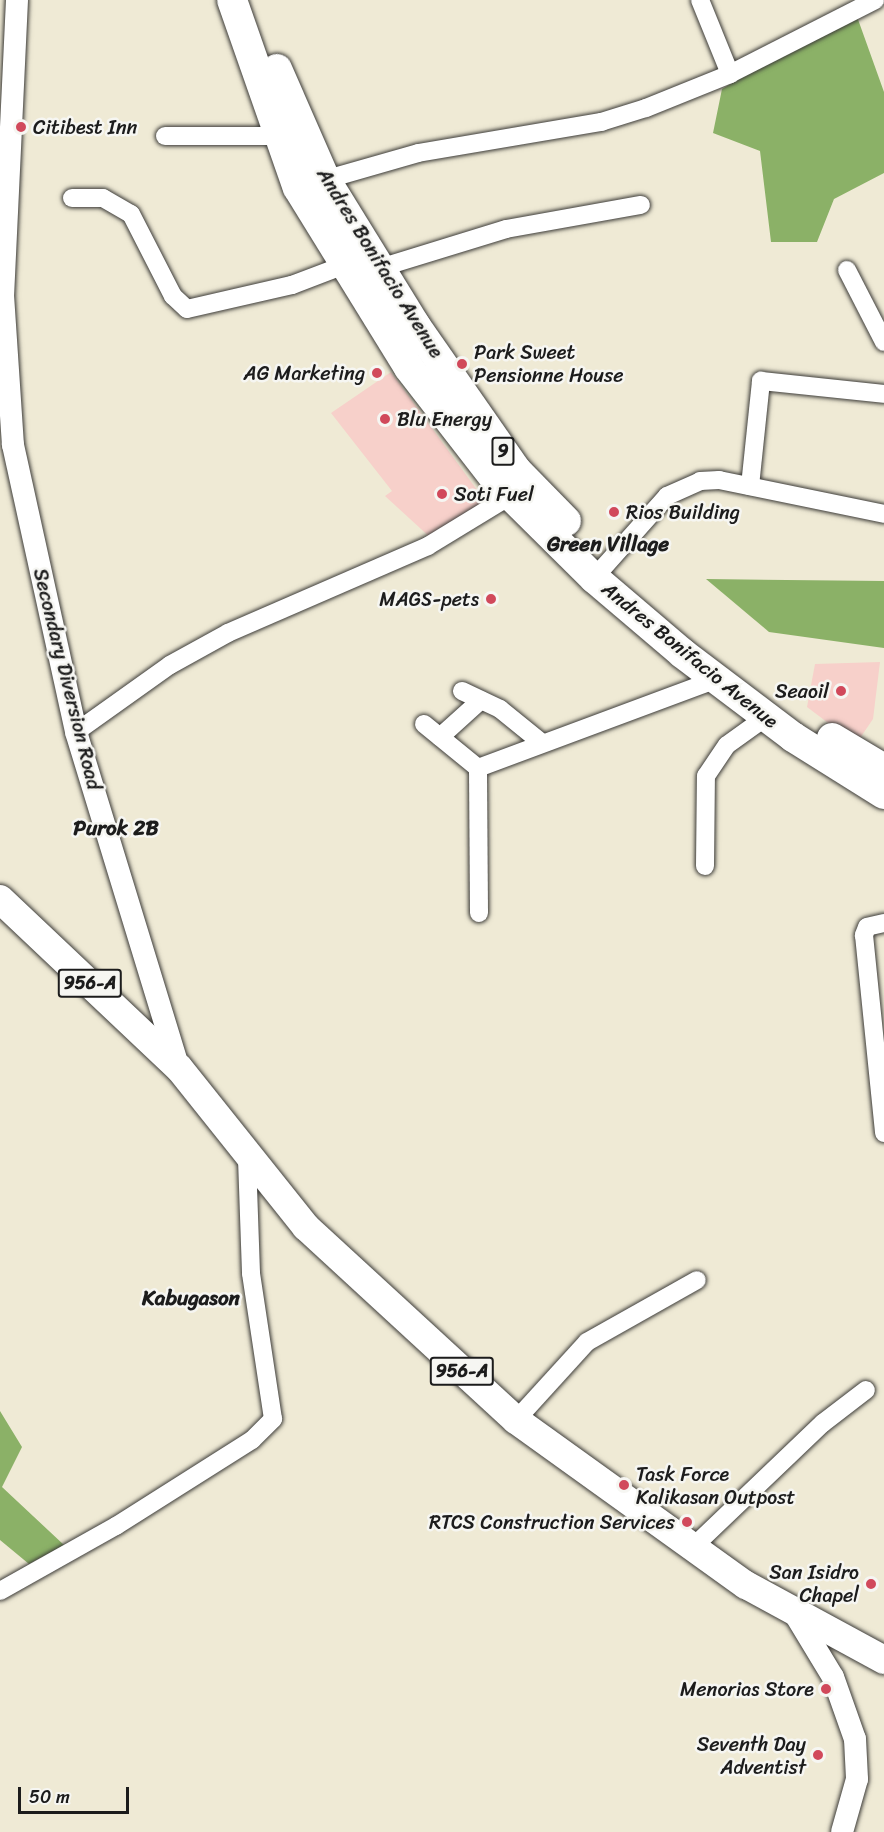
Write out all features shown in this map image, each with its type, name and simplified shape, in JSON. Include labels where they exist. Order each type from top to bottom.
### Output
[{"type":"highway","name":"Andres Bonifacio Avenue","points":[[231,0],[280,136],[312,183],[378,267],[517,471],[600,570],[715,680],[766,717],[884,794]]},
{"type":"highway","name":"Andres Bonifacio Avenue","points":[[252,0],[312,183],[347,274],[409,369],[510,496],[749,687],[884,769]]},
{"type":"main road","name":"956-A","points":[[0,899],[179,1068]]},
{"type":"main road","name":"Secondary Diversion Road","points":[[179,1068],[247,1157],[339,1260],[516,1420],[691,1550],[796,1616],[884,1660]]},
{"type":"street","name":"Secondary Diversion Road","points":[[18,0],[1,295],[3,397],[7,448],[76,732],[179,1068]]},
{"type":"street","points":[[700,0],[730,74]]},
{"type":"street","points":[[312,183],[418,153],[601,122],[730,74],[877,0],[884,9]]},
{"type":"street","points":[[165,136],[280,136]]},
{"type":"street","points":[[72,198],[103,198],[131,214],[173,296],[187,309],[378,267],[506,229],[641,205]]},
{"type":"street","points":[[847,270],[884,342]]},
{"type":"street","points":[[750,486],[761,381],[884,394]]},
{"type":"street","points":[[600,570],[637,525],[683,486],[719,480],[884,514]]},
{"type":"street","points":[[76,732],[170,665],[228,633],[428,546],[510,496]]},
{"type":"street","points":[[478,768],[715,680]]},
{"type":"street","points":[[462,691],[481,700],[542,743]]},
{"type":"street","points":[[440,737],[481,700]]},
{"type":"street","points":[[705,866],[706,776],[727,745],[766,717]]},
{"type":"street","points":[[424,724],[478,768]]},
{"type":"street","points":[[478,768],[479,914]]},
{"type":"street","points":[[884,922],[867,927],[864,935],[884,1133]]},
{"type":"street","points":[[0,1591],[116,1526],[252,1440],[273,1419],[251,1273],[247,1157]]},
{"type":"street","points":[[516,1420],[587,1342],[697,1280]]},
{"type":"street","points":[[691,1550],[823,1422],[866,1390]]},
{"type":"street","points":[[796,1616],[832,1677],[855,1739],[857,1779],[842,1832]]},
{"type":"shaded area","points":[[391,372],[488,505],[433,540],[385,496],[392,491],[331,413]]},
{"type":"shaded area","points":[[880,662],[873,719],[856,744],[807,707],[815,664]]},
{"type":"green space","points":[[855,11],[884,92],[884,173],[834,199],[817,242],[771,242],[760,151],[713,133],[722,89]]},
{"type":"green space","points":[[706,579],[884,581],[884,648],[769,632]]},
{"type":"green space","points":[[0,1411],[22,1447],[2,1487],[64,1545],[29,1564],[0,1540]]},
{"type":"place","name":"Citibest Inn","points":[[21,127]]},
{"type":"place","name":"Park Sweet Pensionne House","points":[[462,364]]},
{"type":"place","name":"AG Marketing","points":[[377,373]]},
{"type":"place","name":"Blu Energy","points":[[385,419]]},
{"type":"place","name":"Soti Fuel","points":[[442,494]]},
{"type":"place","name":"Rios Building","points":[[614,512]]},
{"type":"place","name":"MAGS-pets","points":[[491,599]]},
{"type":"place","name":"Seaoil","points":[[841,691]]},
{"type":"place","name":"Task Force Kalikasan Outpost","points":[[624,1485]]},
{"type":"place","name":"RTCS Construction Services","points":[[687,1522]]},
{"type":"place","name":"San Isidro Chapel","points":[[871,1584]]},
{"type":"place","name":"Menorias Store","points":[[826,1689]]},
{"type":"place","name":"Seventh Day Adventist","points":[[818,1755]]},
{"type":"district","name":"Green Village","points":[[608,544]]},
{"type":"district","name":"Purok 2B","points":[[116,828]]},
{"type":"district","name":"Kabugason","points":[[191,1298]]}]
